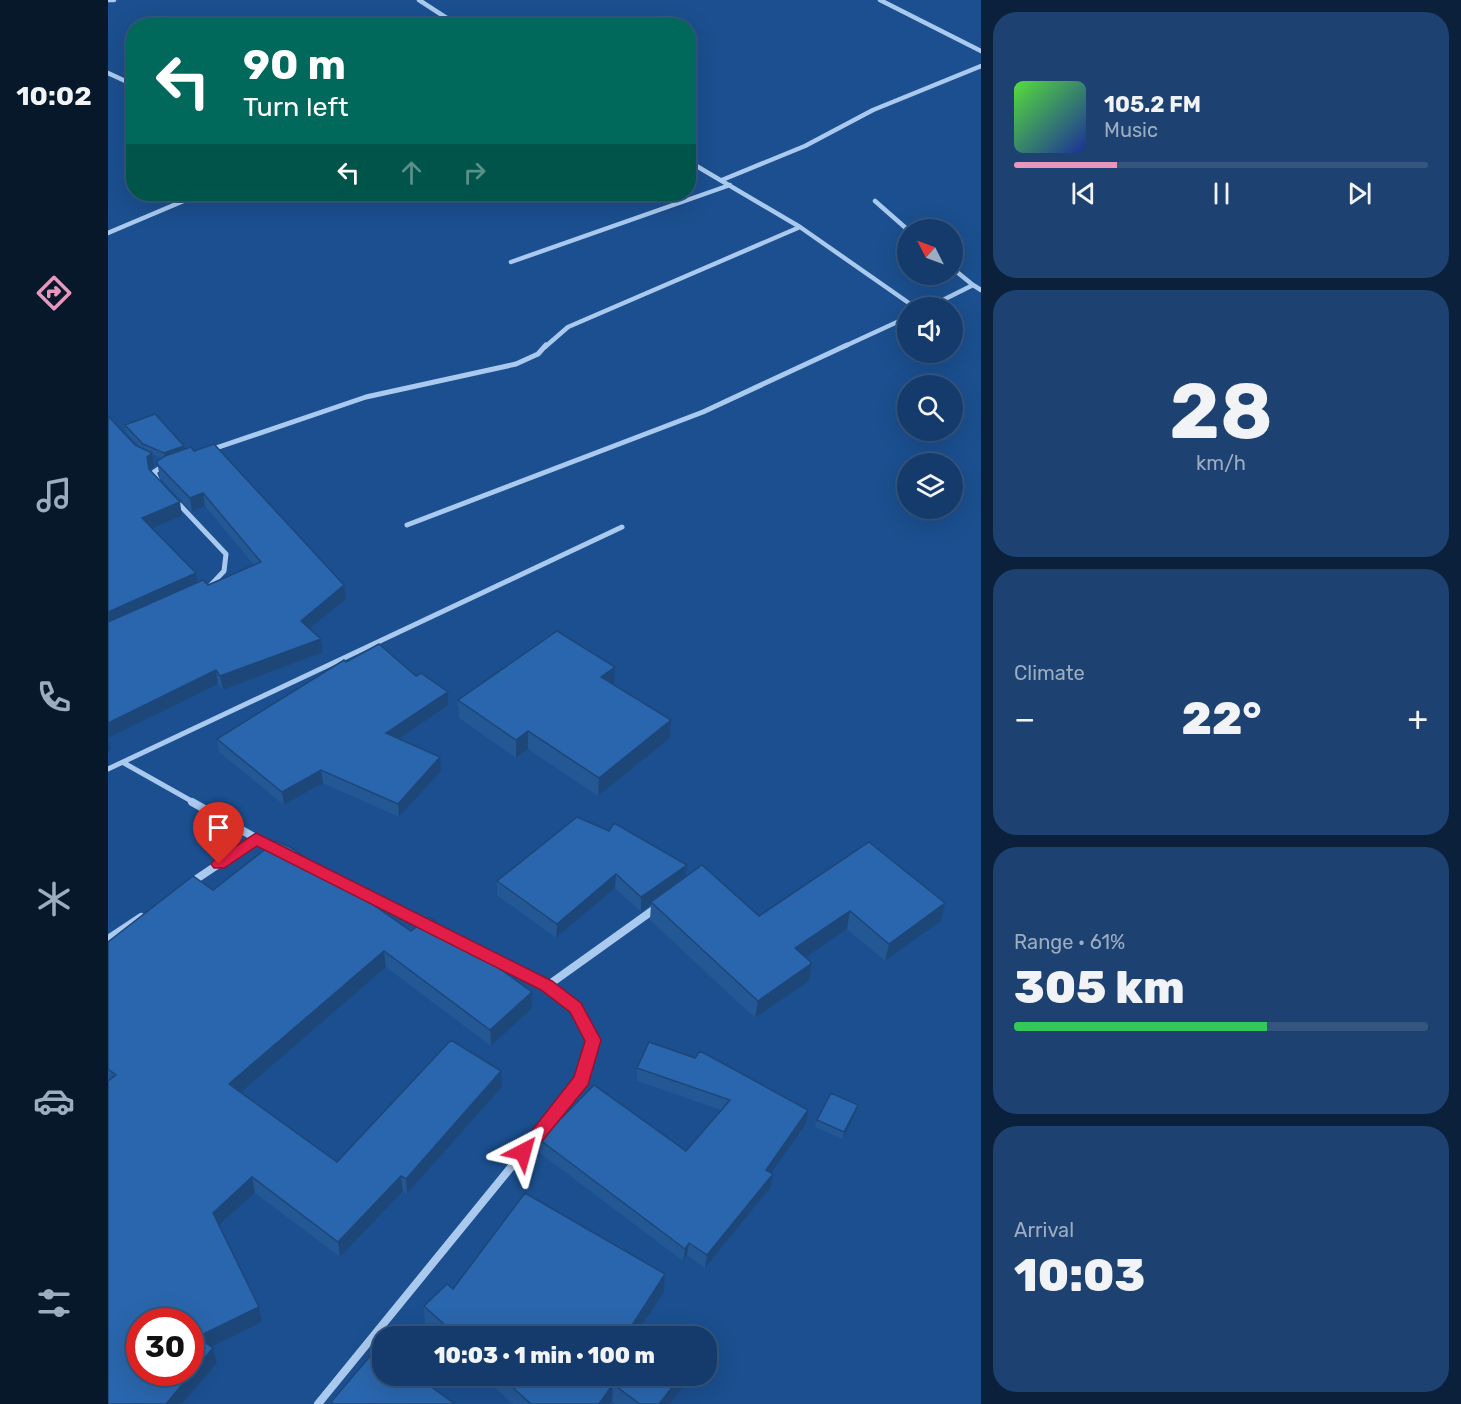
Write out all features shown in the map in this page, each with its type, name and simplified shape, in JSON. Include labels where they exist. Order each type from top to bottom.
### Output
[{"type":"street","points":[[108,0],[114,0]]},
{"type":"street","points":[[419,0],[447,18]]},
{"type":"street","points":[[880,0],[981,51]]},
{"type":"street","points":[[722,180],[805,146],[873,110],[981,66]]},
{"type":"street","points":[[108,74],[126,82]]},
{"type":"street","points":[[696,165],[800,227],[900,297]]},
{"type":"street","points":[[696,197],[730,185]]},
{"type":"street","points":[[108,233],[184,201]]},
{"type":"street","points":[[511,262],[684,201]]},
{"type":"street","points":[[875,201],[897,220]]},
{"type":"street","points":[[198,454],[366,397],[516,364],[538,354],[553,338],[568,327],[800,227]]},
{"type":"street","points":[[963,277],[981,290]]},
{"type":"street","points":[[949,297],[973,285]]},
{"type":"street","points":[[407,525],[703,412],[897,322]]},
{"type":"street","points":[[157,462],[165,465],[154,472],[155,480],[163,488]]},
{"type":"street","points":[[171,496],[226,554],[224,571],[210,586],[200,591]]},
{"type":"street","points":[[108,769],[622,527]]},
{"type":"street","points":[[124,763],[287,855]]},
{"type":"street","points":[[187,886],[256,839]]},
{"type":"street","points":[[318,870],[432,928]]},
{"type":"street","points":[[547,986],[667,900]]},
{"type":"street","points":[[108,939],[147,912]]},
{"type":"street","points":[[318,1404],[582,1080],[593,1040],[575,1008],[547,986],[453,938]]},
{"type":"building","points":[[155,414],[184,446],[164,453],[143,444],[125,425]]},
{"type":"building","points":[[108,416],[135,445],[152,453],[147,457],[149,469],[180,502],[142,518],[196,573],[108,612]]},
{"type":"building","points":[[214,444],[344,585],[301,621],[321,639],[220,676],[216,670],[108,723],[108,622],[203,580],[208,585],[261,562],[203,493],[190,498],[157,464],[157,461],[165,456],[191,447],[194,451]]},
{"type":"building","points":[[557,631],[615,667],[601,677],[671,720],[599,778],[528,731],[516,740],[458,700]]},
{"type":"building","points":[[379,644],[416,676],[421,673],[448,692],[386,733],[440,757],[398,804],[321,770],[282,792],[217,739],[344,660],[346,662]]},
{"type":"building","points":[[577,817],[609,831],[614,823],[687,865],[641,897],[616,874],[557,924],[497,881]]},
{"type":"building","points":[[276,841],[290,847],[411,931],[429,917],[532,992],[490,1030],[384,951],[229,1084],[337,1162],[451,1040],[501,1071],[406,1179],[401,1176],[338,1242],[252,1177],[213,1213],[259,1307],[204,1334],[204,1308],[126,1308],[126,1386],[181,1386],[166,1404],[108,1404],[108,1081],[116,1075],[108,1069],[108,942],[193,876],[213,890]]},
{"type":"building","points":[[869,842],[945,903],[889,944],[850,911],[795,948],[812,963],[758,1001],[651,902],[702,865],[759,916]]},
{"type":"building","points":[[649,1042],[695,1058],[700,1051],[808,1110],[766,1170],[773,1174],[707,1255],[689,1243],[685,1249],[540,1140],[594,1085],[686,1151],[730,1100],[637,1068]]},
{"type":"building","points":[[831,1093],[858,1105],[844,1132],[817,1120]]},
{"type":"building","points":[[525,1193],[665,1274],[632,1326],[446,1326],[424,1306],[447,1284],[453,1289]]},
{"type":"building","points":[[204,1342],[213,1348],[204,1359]]},
{"type":"building","points":[[372,1354],[372,1386],[430,1386],[455,1404],[334,1404],[331,1402]]},
{"type":"building","points":[[511,1386],[612,1386],[599,1404],[531,1404]]},
{"type":"building","points":[[616,1386],[673,1386],[659,1404],[640,1404]]},
{"type":"route","points":[[219,864],[256,839],[547,986],[575,1008],[593,1040],[582,1080],[523,1152]]}]
